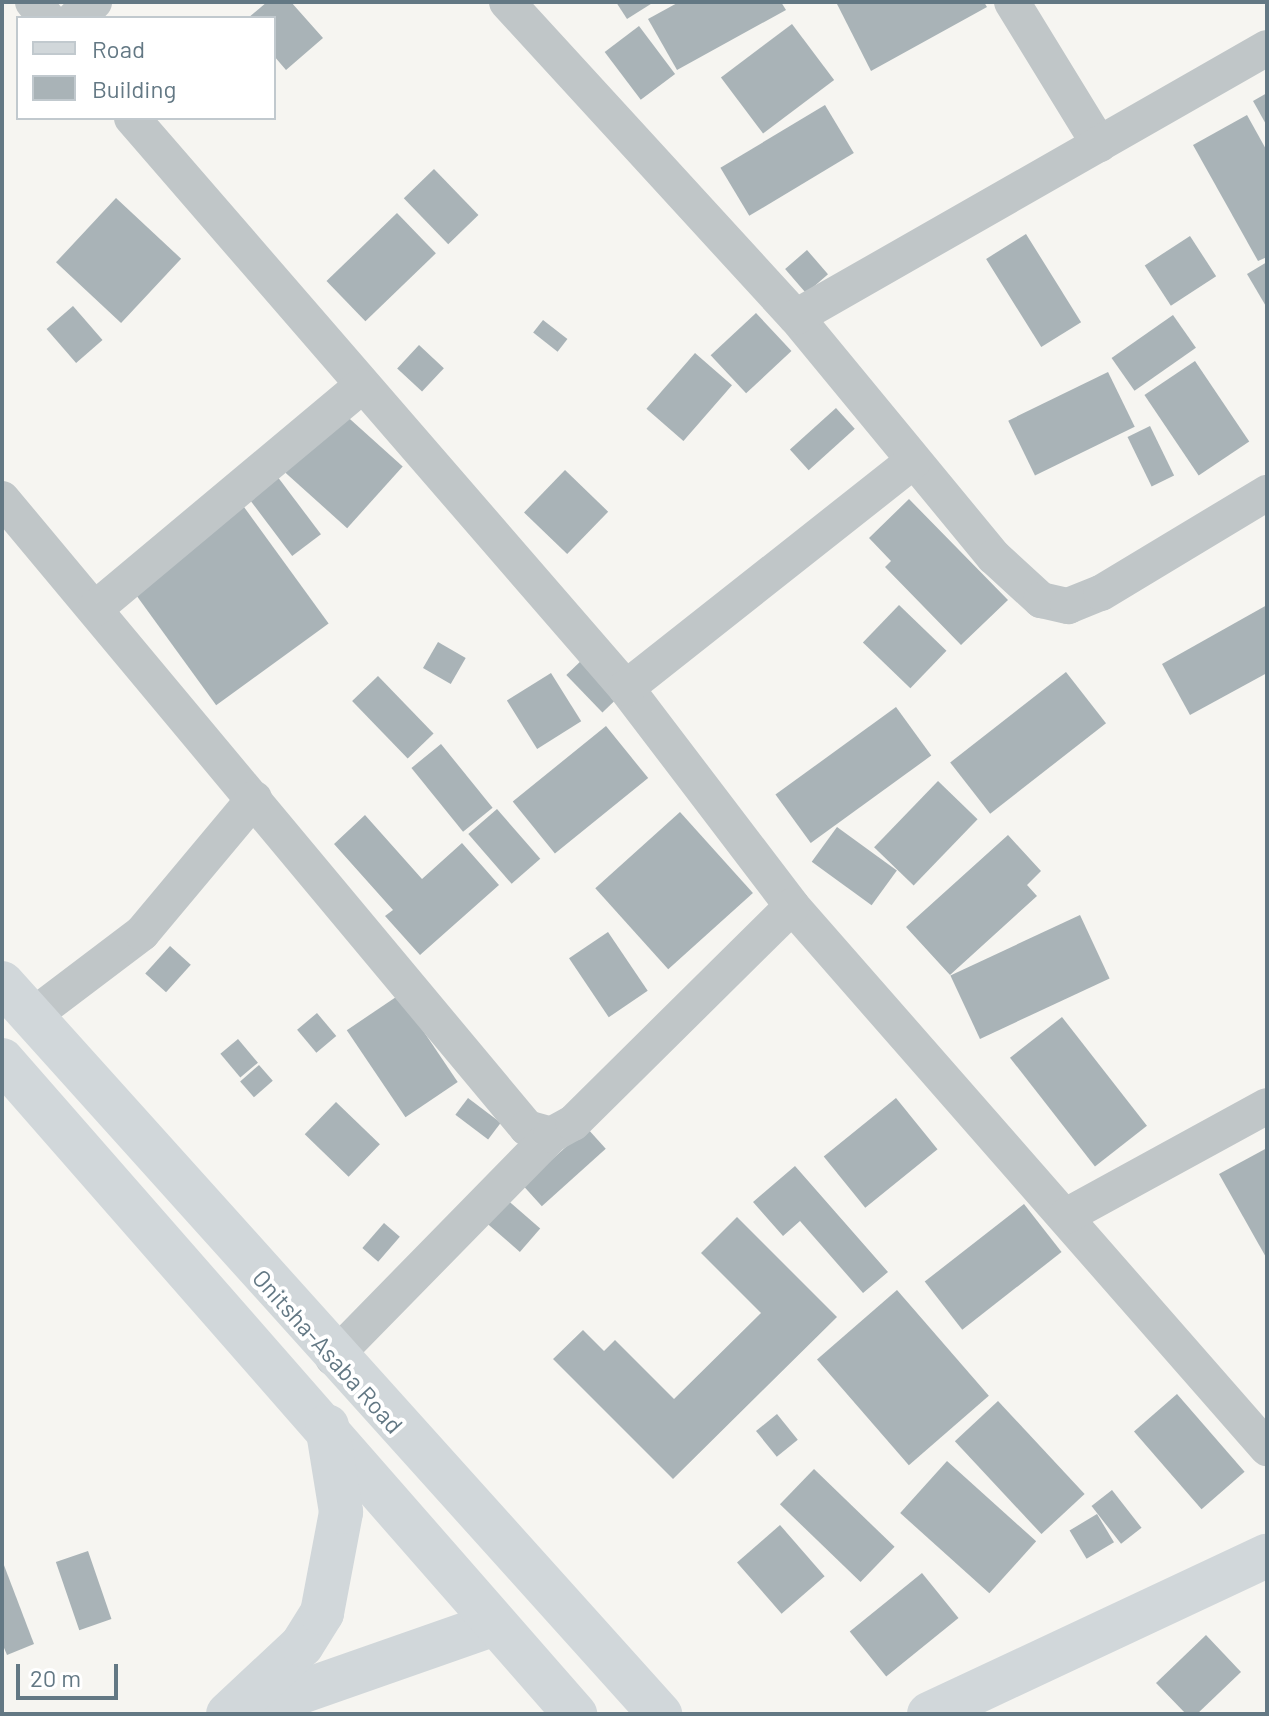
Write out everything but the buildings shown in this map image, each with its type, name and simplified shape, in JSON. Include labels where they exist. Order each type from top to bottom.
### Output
[{"type":"main road","name":"Onitsha-Asaba Road","points":[[2,983],[333,1358],[660,1714]]},
{"type":"main road","points":[[2,1060],[327,1426],[575,1714]]},
{"type":"main road","points":[[228,1714],[302,1645],[322,1613],[341,1512],[327,1426]]},
{"type":"main road","points":[[929,1714],[1267,1556]]},
{"type":"main road","points":[[238,1714],[495,1624]]},
{"type":"street","points":[[77,16],[94,2]]},
{"type":"street","points":[[507,2],[796,317],[994,557],[1041,600],[1068,606],[1267,493]]},
{"type":"street","points":[[1012,2],[1099,144]]},
{"type":"street","points":[[796,317],[1267,48]]},
{"type":"street","points":[[134,120],[360,387],[626,688],[792,906],[1267,1448]]},
{"type":"street","points":[[96,608],[360,387]]},
{"type":"street","points":[[626,688],[913,461]]},
{"type":"street","points":[[2,499],[527,1128],[551,1135]]},
{"type":"street","points":[[31,1017],[142,933],[254,799]]},
{"type":"street","points":[[333,1358],[551,1135],[573,1123],[792,906]]},
{"type":"street","points":[[1066,1216],[1267,1106]]}]
